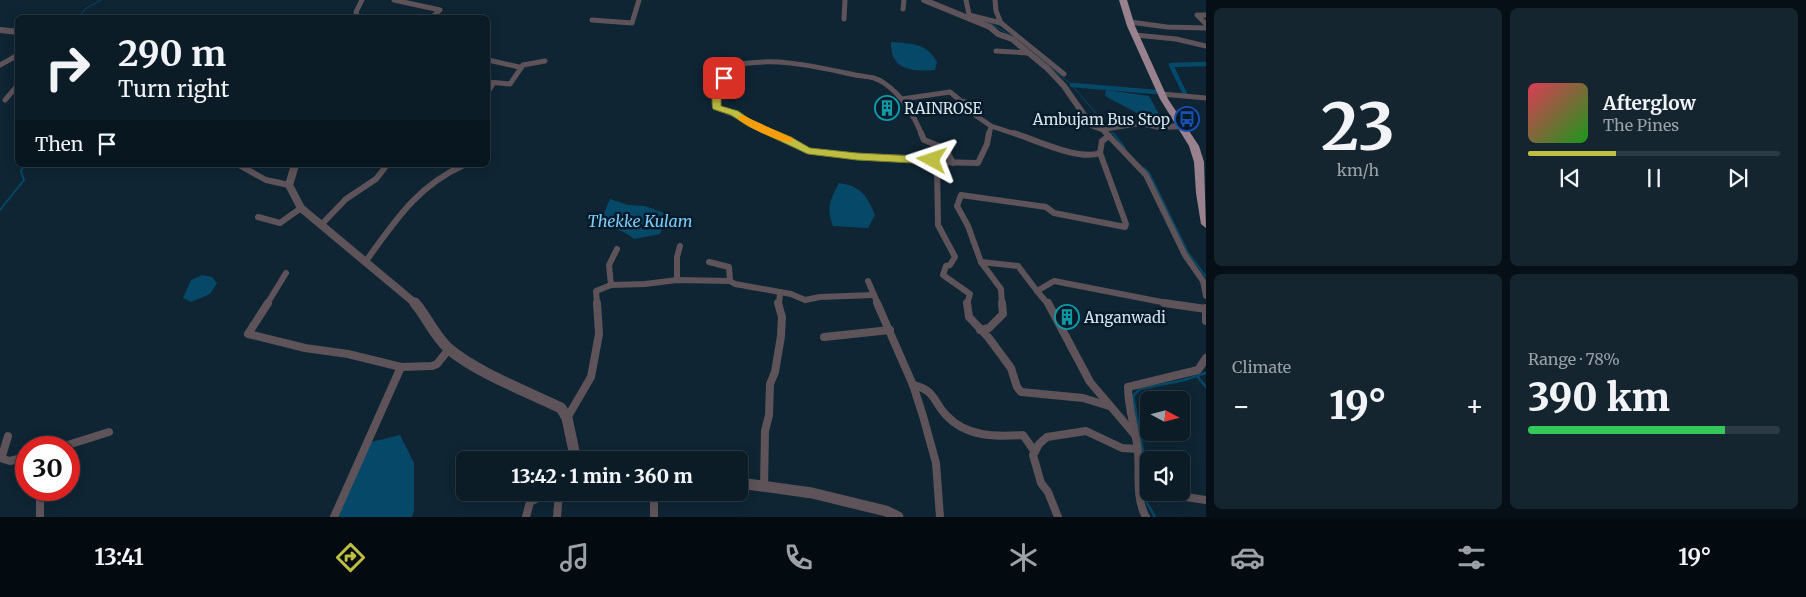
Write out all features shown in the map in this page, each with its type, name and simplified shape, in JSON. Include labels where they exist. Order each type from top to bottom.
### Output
[{"type":"main road","points":[[1123,0],[1135,35],[1162,94],[1194,146],[1199,162],[1206,224]]},
{"type":"street","points":[[357,15],[356,12],[362,0]]},
{"type":"street","points":[[394,0],[440,10],[434,15]]},
{"type":"street","points":[[592,20],[632,23],[639,0]]},
{"type":"street","points":[[844,19],[845,0]]},
{"type":"street","points":[[903,10],[904,0]]},
{"type":"street","points":[[924,0],[990,27],[998,34],[1012,39],[1047,68],[1064,86],[1091,125],[1102,129],[1146,174],[1168,215],[1185,254],[1203,281],[1206,296]]},
{"type":"street","points":[[966,0],[969,18]]},
{"type":"street","points":[[995,0],[996,11],[1001,23],[1064,74],[1047,68]]},
{"type":"street","points":[[1206,14],[1198,16],[1206,26]]},
{"type":"street","points":[[969,18],[1001,23]]},
{"type":"street","points":[[1130,22],[1167,27],[1206,26]]},
{"type":"street","points":[[1167,27],[1176,39]]},
{"type":"street","points":[[0,30],[15,32]]},
{"type":"street","points":[[1135,35],[1176,39],[1206,46]]},
{"type":"street","points":[[996,51],[1029,53]]},
{"type":"street","points":[[0,65],[15,57]]},
{"type":"street","points":[[490,60],[519,67]]},
{"type":"street","points":[[490,83],[510,84],[519,67],[526,62],[545,61]]},
{"type":"street","points":[[953,163],[946,149],[924,140],[913,115],[902,99],[884,83],[871,76],[857,75],[829,68],[772,61],[731,66],[731,71],[724,78],[716,95],[716,108],[735,113],[751,124],[778,135],[808,151],[857,156],[914,158],[937,162],[953,163],[978,163],[987,144],[991,126]]},
{"type":"street","points":[[5,100],[15,88]]},
{"type":"street","points":[[902,99],[950,92],[961,101],[970,103],[972,112],[976,117],[991,126],[1066,152],[1096,156],[1100,153]]},
{"type":"street","points":[[1162,94],[1206,98]]},
{"type":"street","points":[[1102,129],[1140,123],[1160,127],[1183,126]]},
{"type":"street","points":[[980,330],[989,328],[1003,314],[1001,288],[992,278],[990,271],[981,262],[968,226],[957,206],[961,195],[1046,207],[1054,213],[1125,227],[1126,224],[1100,153],[1102,141],[1109,136]]},
{"type":"street","points":[[937,162],[938,225],[955,257],[950,265],[946,266],[943,274],[970,294],[967,302],[969,317],[1011,368],[1021,392],[1083,398],[1109,406]]},
{"type":"street","points":[[243,167],[266,180],[289,185]]},
{"type":"street","points":[[294,167],[289,185],[302,208],[413,300],[427,317],[436,334],[449,349],[482,370],[561,408],[567,418],[573,451]]},
{"type":"street","points":[[321,225],[354,192],[374,182],[386,167]]},
{"type":"street","points":[[366,261],[418,192],[435,178],[460,167]]},
{"type":"street","points":[[258,218],[280,223],[302,208]]},
{"type":"street","points":[[677,280],[677,257],[680,246]]},
{"type":"street","points":[[611,284],[609,265],[617,249]]},
{"type":"street","points":[[709,262],[729,267],[730,281]]},
{"type":"street","points":[[981,262],[1022,268],[1025,277],[1052,309],[1053,315],[1059,321],[1080,366],[1090,382],[1135,435]]},
{"type":"street","points":[[286,272],[248,334],[305,348],[348,354],[402,367],[432,366],[437,364],[449,349]]},
{"type":"street","points":[[567,418],[591,377],[599,334],[596,291],[611,284],[645,284],[677,280],[730,281],[791,294],[805,300],[820,297],[874,295]]},
{"type":"street","points":[[868,281],[913,385],[936,464],[940,517]]},
{"type":"street","points":[[1036,291],[1054,281],[1146,300],[1206,308],[1206,321]]},
{"type":"street","points":[[764,487],[765,431],[769,415],[770,384],[776,372],[781,336],[782,317],[778,300],[780,293]]},
{"type":"street","points":[[824,337],[890,330]]},
{"type":"street","points":[[1140,465],[1128,398],[1128,387],[1198,370],[1206,358]]},
{"type":"street","points":[[334,517],[402,367]]},
{"type":"street","points":[[913,385],[924,387],[936,395],[945,414],[965,430],[984,434],[1022,436],[1035,452]]},
{"type":"street","points":[[1058,517],[1048,492],[1041,483],[1033,455],[1047,437],[1086,431],[1122,448],[1137,449]]},
{"type":"street","points":[[80,441],[108,432]]},
{"type":"street","points":[[8,436],[3,459],[10,461],[15,460]]},
{"type":"street","points":[[748,484],[812,493],[886,511],[898,517]]},
{"type":"street","points":[[1190,498],[1206,500]]},
{"type":"street","points":[[40,501],[40,517]]},
{"type":"street","points":[[526,517],[530,502],[532,501]]},
{"type":"street","points":[[557,517],[558,501]]},
{"type":"street","points":[[654,501],[654,517]]},
{"type":"street","points":[[1142,501],[1140,506],[1146,517]]},
{"type":"water","points":[[891,42],[923,47],[933,55],[937,62],[935,70],[911,69],[898,64],[894,58]]},
{"type":"water","points":[[1106,90],[1149,96],[1160,116],[1148,119],[1105,96]]},
{"type":"water","points":[[839,183],[858,189],[866,197],[875,215],[868,228],[833,226],[829,209],[833,194]]},
{"type":"water","name":"Thekke Kulam","points":[[610,199],[628,205],[645,206],[664,213],[664,224],[660,234],[634,239],[602,223]]},
{"type":"water","points":[[202,275],[212,277],[217,283],[210,294],[191,302],[183,298],[191,280]]},
{"type":"water","points":[[400,435],[414,463],[414,510],[412,517],[339,517],[339,511],[363,444]]},
{"type":"building","name":"RAINROSE","points":[[878,104],[891,105],[897,109],[888,116],[887,112],[882,111]]},
{"type":"waterway","points":[[80,15],[85,9],[101,0]]},
{"type":"waterway","points":[[988,22],[1010,35]]},
{"type":"waterway","points":[[1037,56],[1072,85],[1114,135]]},
{"type":"waterway","points":[[1181,95],[1186,96],[1171,65],[1206,64]]},
{"type":"waterway","points":[[1072,85],[1156,92]]},
{"type":"waterway","points":[[1113,133],[1125,148]]},
{"type":"waterway","points":[[0,210],[24,180],[21,171],[23,167]]},
{"type":"waterway","points":[[1144,168],[1149,173],[1188,253],[1206,277]]},
{"type":"waterway","points":[[1155,517],[1146,501],[1144,456],[1133,396],[1140,389],[1184,380],[1206,373]]},
{"type":"waterway","points":[[1197,376],[1206,387]]},
{"type":"slow traffic","points":[[742,118],[751,124],[788,140]]},
{"type":"place","name":"RAINROSE","points":[[887,108]]},
{"type":"place","name":"Ambujam Bus Stop","points":[[1187,119]]},
{"type":"place","name":"Anganwadi","points":[[1067,317]]},
{"type":"route","points":[[724,78],[721,88],[716,95],[716,108],[735,113],[751,124],[787,139],[808,151],[932,160]]}]
